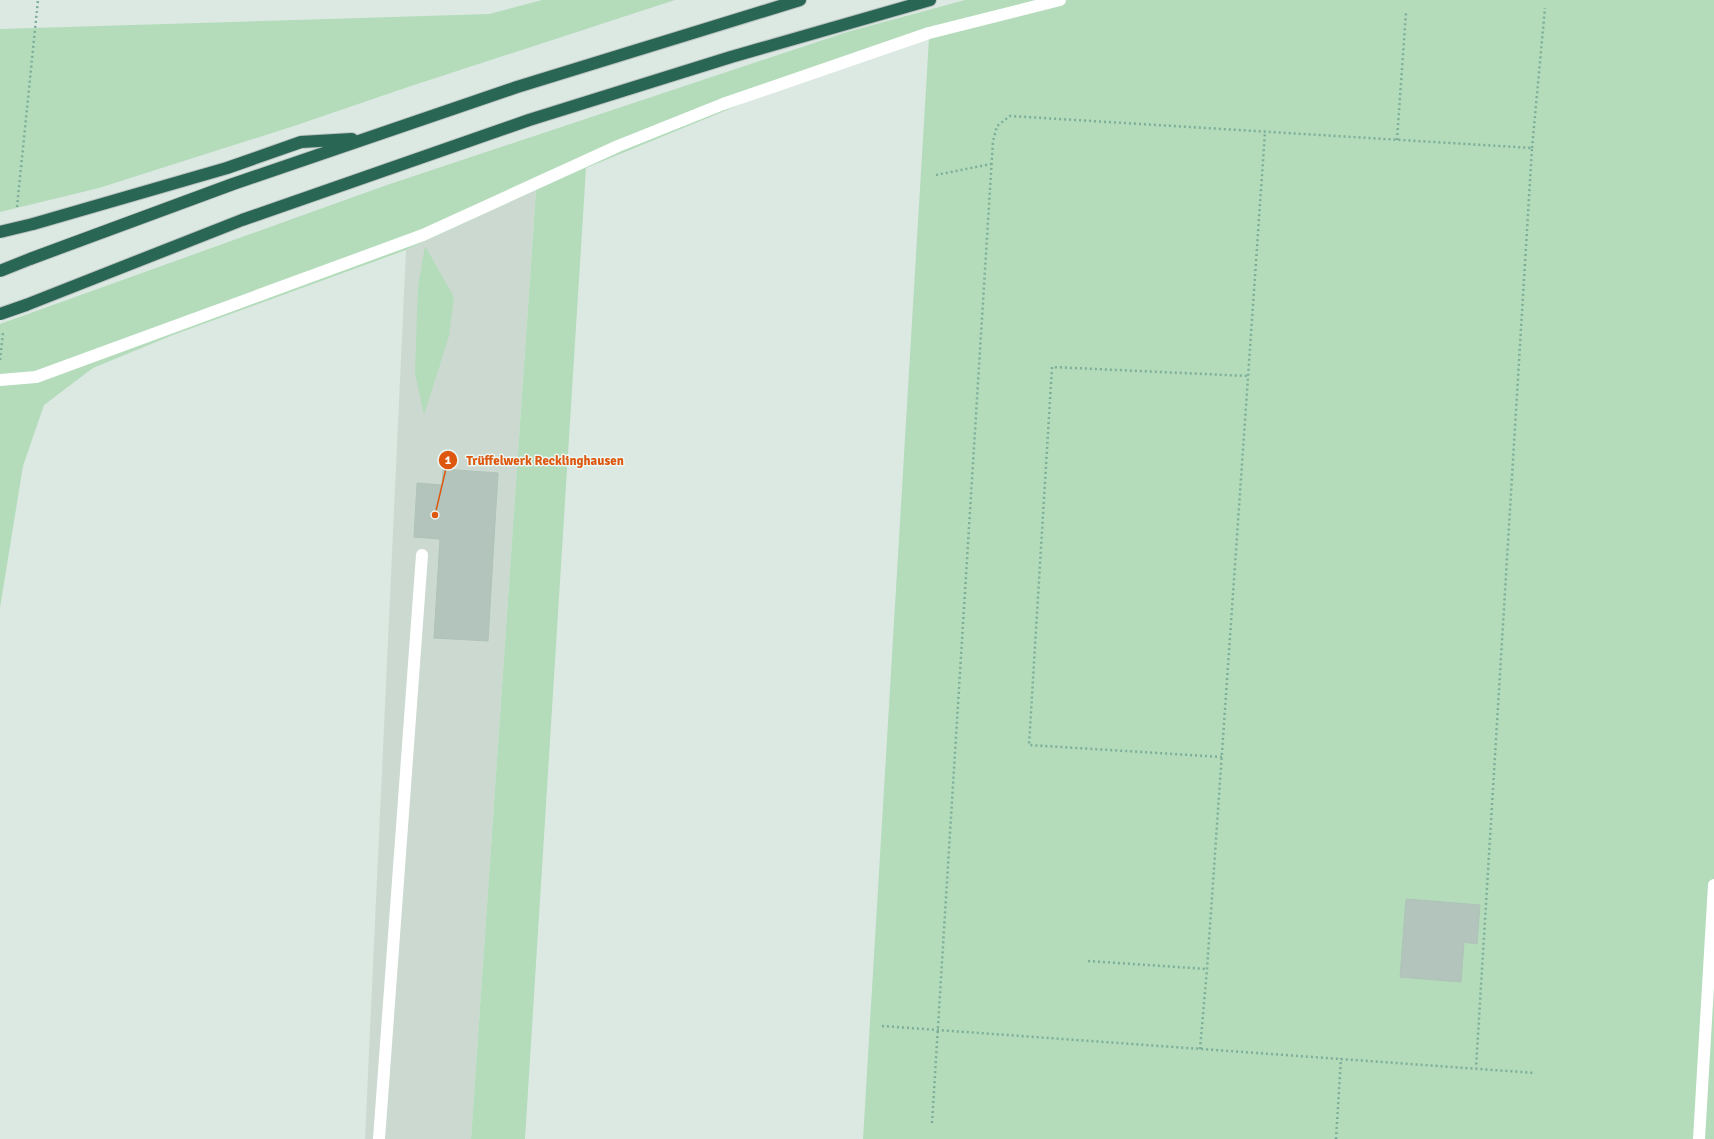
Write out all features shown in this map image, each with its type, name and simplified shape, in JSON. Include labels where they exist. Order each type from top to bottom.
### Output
[{"type":"highway","points":[[0,271],[233,184],[517,87],[800,0]]},
{"type":"highway","points":[[2,320],[26,305],[242,220],[529,120],[746,53],[930,0]]},
{"type":"highway","points":[[0,232],[33,224],[228,168],[301,142],[367,139]]},
{"type":"lane","points":[[0,380],[36,376],[423,235],[618,146],[723,104],[929,33],[1060,0]]},
{"type":"lane","points":[[379,1139],[422,555]]},
{"type":"lane","points":[[1699,1139],[1714,885]]},
{"type":"path","points":[[16,214],[38,0]]},
{"type":"path","points":[[1476,1068],[1532,148],[1545,8]]},
{"type":"path","points":[[1398,140],[1406,12]]},
{"type":"path","points":[[932,1123],[939,1030],[993,141],[997,126],[1010,116],[1532,148]]},
{"type":"path","points":[[1200,1049],[1222,757],[1264,132]]},
{"type":"path","points":[[936,175],[992,164]]},
{"type":"path","points":[[0,365],[2,320]]},
{"type":"path","points":[[1222,757],[1029,745],[1052,367],[1248,376]]},
{"type":"path","points":[[1088,961],[1207,968]]},
{"type":"path","points":[[882,1026],[1535,1072]]},
{"type":"path","points":[[1336,1139],[1341,1058]]},
{"type":"shaded area","points":[[536,189],[471,1139],[365,1139],[406,250]]},
{"type":"green space","points":[[542,0],[675,0],[411,86],[294,126],[99,188],[0,212],[0,29],[489,14]]},
{"type":"green space","points":[[965,0],[1714,0],[1714,1139],[863,1139],[929,38],[800,80],[586,168],[525,1139],[471,1139],[536,190],[406,250],[173,335],[93,368],[44,405],[23,466],[0,608],[0,324],[384,186],[847,32]]},
{"type":"green space","points":[[425,246],[454,297],[449,336],[424,415],[415,373],[418,286]]},
{"type":"building","points":[[443,469],[498,473],[488,641],[434,638],[440,539],[414,537],[417,483],[442,485]]},
{"type":"building","points":[[1406,899],[1480,905],[1477,944],[1464,942],[1461,982],[1400,977]]},
{"type":"place","name":"Trüffelwerk Recklinghausen","points":[[435,515]]}]
